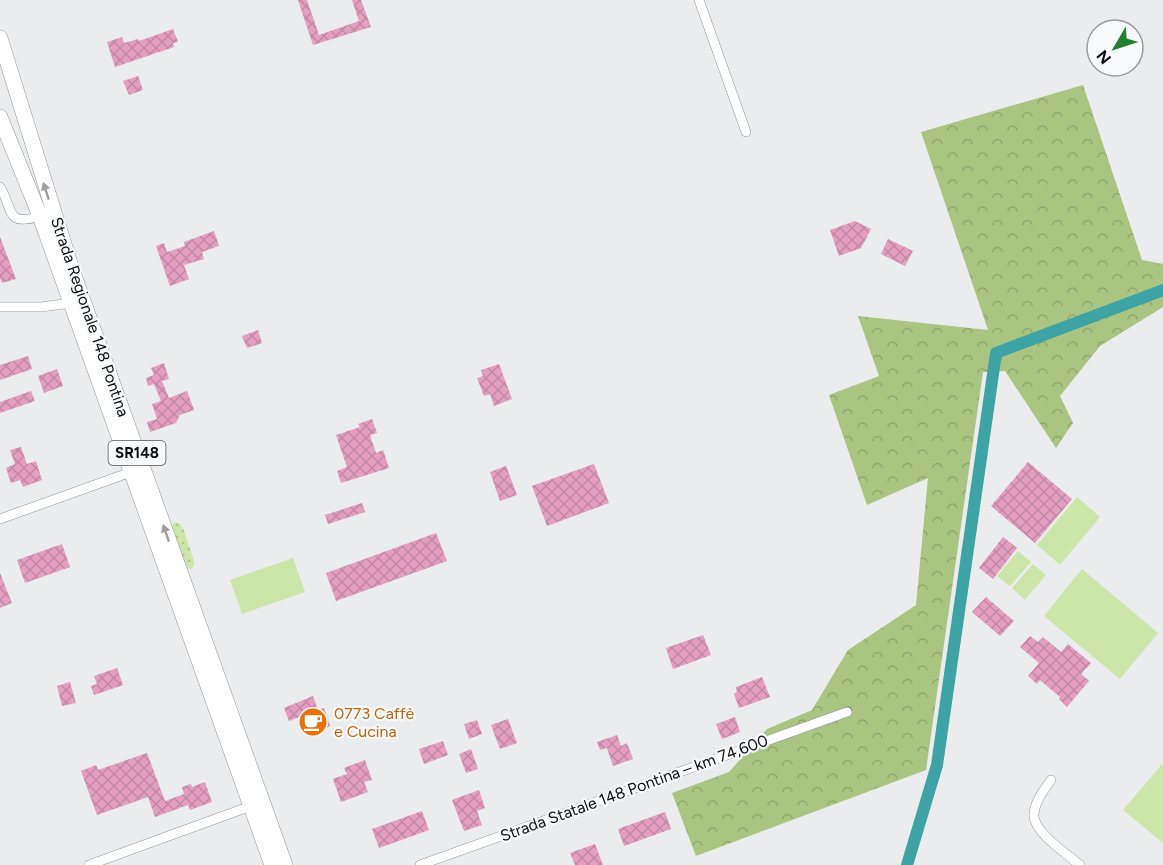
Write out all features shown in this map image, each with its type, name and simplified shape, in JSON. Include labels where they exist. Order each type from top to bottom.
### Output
[{"type":"main road","name":"Strada Regionale 148 Pontina","points":[[0,38],[72,270],[285,865]]},
{"type":"main road","name":"Strada Regionale 148 Pontina","points":[[0,117],[40,216],[272,865]]},
{"type":"street","points":[[699,0],[746,132]]},
{"type":"street","points":[[0,187],[12,215],[17,219],[24,221],[40,216]]},
{"type":"street","points":[[0,307],[41,307],[71,303]]},
{"type":"street","points":[[0,519],[131,472]]},
{"type":"street","name":"Strada Statale 148 Pontina – km 74,600","points":[[420,865],[847,712]]},
{"type":"street","points":[[1051,780],[1036,806],[1034,820],[1041,832],[1080,865]]},
{"type":"street","points":[[89,865],[251,806]]},
{"type":"green space","points":[[1083,85],[1142,260],[1163,264],[1163,307],[1100,346],[1060,396],[1073,423],[1056,448],[1005,371],[983,372],[926,770],[696,856],[672,793],[729,772],[767,729],[812,710],[848,650],[916,605],[928,478],[867,505],[829,395],[879,376],[858,316],[988,330],[921,132]]},
{"type":"green space","points":[[1077,497],[1100,517],[1060,565],[1037,545]]},
{"type":"green space","points":[[174,523],[179,523],[183,528],[194,561],[191,569],[188,568],[178,547],[172,526]]},
{"type":"green space","points":[[1018,551],[1031,562],[1010,586],[997,576]]},
{"type":"green space","points":[[293,558],[305,592],[242,614],[230,580]]},
{"type":"green space","points":[[1033,564],[1046,575],[1025,600],[1012,588]]},
{"type":"green space","points":[[1082,569],[1158,633],[1120,679],[1044,616]]},
{"type":"green space","points":[[1163,763],[1163,843],[1123,810]]},
{"type":"building","points":[[298,0],[307,0],[319,35],[359,21],[352,0],[361,0],[371,27],[313,45]]},
{"type":"building","points":[[173,29],[178,42],[173,43],[174,47],[115,67],[107,42],[122,37],[124,43],[138,39],[139,41]]},
{"type":"building","points":[[138,76],[143,90],[129,95],[123,81]]},
{"type":"building","points":[[855,221],[871,229],[861,248],[839,256],[830,230]]},
{"type":"building","points":[[214,231],[219,246],[202,252],[204,259],[184,265],[189,279],[170,286],[156,246],[164,243],[167,252],[185,246],[184,242]]},
{"type":"building","points":[[0,237],[16,279],[2,283],[0,278]]},
{"type":"building","points":[[888,239],[913,251],[905,266],[881,254]]},
{"type":"building","points":[[258,330],[262,343],[247,348],[242,336]]},
{"type":"building","points":[[28,356],[32,369],[0,380],[0,365]]},
{"type":"building","points":[[164,363],[169,379],[162,381],[169,398],[187,391],[194,410],[180,415],[176,423],[150,432],[147,422],[157,419],[152,404],[161,401],[154,384],[148,386],[146,378],[154,375],[151,368]]},
{"type":"building","points":[[499,364],[512,399],[494,406],[490,394],[484,396],[477,378],[483,376],[481,370]]},
{"type":"building","points":[[57,369],[63,386],[44,393],[38,376]]},
{"type":"building","points":[[31,391],[35,401],[0,413],[0,402]]},
{"type":"building","points":[[372,419],[377,433],[370,435],[376,453],[383,450],[389,468],[341,483],[337,471],[347,467],[336,435],[360,427],[358,424]]},
{"type":"building","points":[[21,447],[27,464],[36,461],[42,480],[23,487],[20,480],[11,483],[6,468],[15,464],[10,450]]},
{"type":"building","points":[[1028,462],[1072,499],[1035,543],[991,506]]},
{"type":"building","points":[[594,464],[609,503],[547,526],[532,486]]},
{"type":"building","points":[[506,466],[517,495],[500,501],[490,472]]},
{"type":"building","points":[[362,503],[365,512],[328,524],[325,515]]},
{"type":"building","points":[[436,533],[447,561],[336,601],[326,573]]},
{"type":"building","points":[[1003,537],[1017,548],[993,579],[979,568]]},
{"type":"building","points":[[62,544],[70,567],[25,583],[17,560]]},
{"type":"building","points":[[0,573],[12,603],[0,608]]},
{"type":"building","points":[[986,597],[1014,621],[1000,636],[972,612]]},
{"type":"building","points":[[703,635],[711,655],[673,669],[666,648]]},
{"type":"building","points":[[1030,636],[1038,642],[1043,637],[1061,652],[1068,644],[1091,663],[1081,674],[1089,681],[1067,707],[1059,699],[1060,697],[1040,680],[1037,684],[1028,676],[1039,663],[1020,647]]},
{"type":"building","points":[[117,668],[123,685],[94,695],[91,686],[97,684],[94,676]]},
{"type":"building","points":[[762,677],[770,697],[739,708],[734,694],[737,692],[736,687]]},
{"type":"building","points":[[70,682],[76,703],[62,706],[57,686]]},
{"type":"building","points":[[313,696],[318,710],[324,708],[330,726],[313,733],[307,714],[289,721],[284,708]]},
{"type":"building","points":[[735,717],[740,732],[722,739],[716,724]]},
{"type":"building","points":[[508,719],[517,743],[500,749],[491,725]]},
{"type":"building","points":[[477,720],[482,734],[469,739],[464,724]]},
{"type":"building","points":[[617,735],[621,746],[627,743],[633,759],[613,766],[607,748],[600,750],[597,742]]},
{"type":"building","points":[[443,741],[448,755],[424,764],[419,749]]},
{"type":"building","points":[[471,749],[478,769],[466,773],[459,754]]},
{"type":"building","points":[[147,753],[165,801],[184,794],[182,787],[191,784],[192,787],[205,782],[212,802],[190,810],[188,805],[155,817],[148,797],[97,815],[81,771],[96,765],[98,770]]},
{"type":"building","points":[[365,760],[372,780],[364,782],[368,792],[341,802],[333,779],[347,774],[344,768]]},
{"type":"building","points":[[479,790],[485,808],[477,811],[482,825],[464,831],[452,800]]},
{"type":"building","points":[[422,811],[429,830],[379,848],[372,829]]},
{"type":"building","points":[[665,812],[671,829],[624,846],[618,829]]},
{"type":"building","points":[[595,844],[603,865],[575,865],[570,853]]},
{"type":"waterway","points":[[907,865],[937,765],[996,353],[1163,290]]},
{"type":"place","name":"0773 Caffè e Cucina","points":[[313,722]]}]
